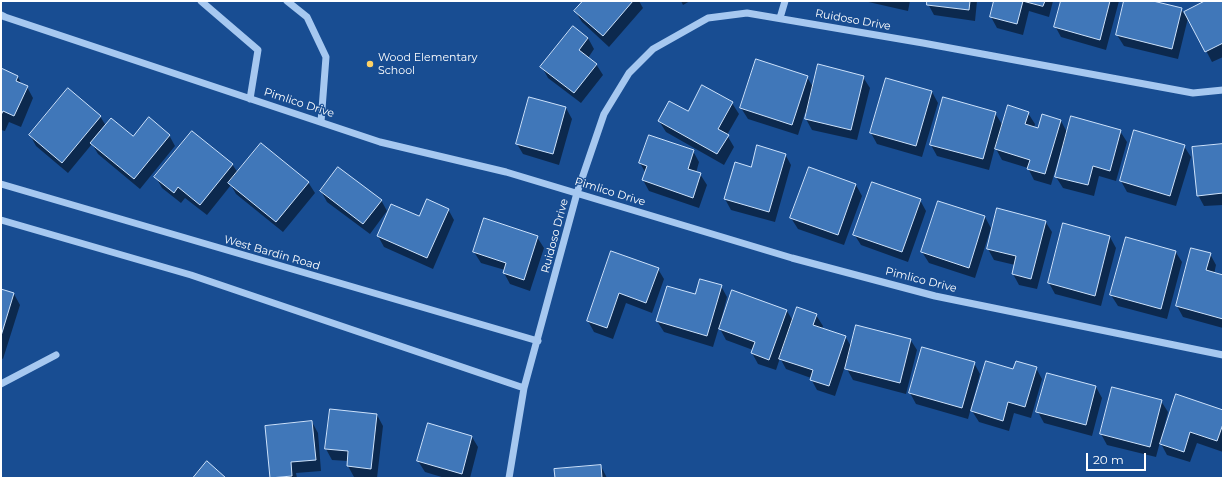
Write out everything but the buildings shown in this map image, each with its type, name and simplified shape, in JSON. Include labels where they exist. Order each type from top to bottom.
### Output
[{"type":"street","points":[[200,1],[258,50],[250,99]]},
{"type":"street","points":[[287,1],[307,17],[326,57],[321,122]]},
{"type":"street","points":[[780,18],[785,1]]},
{"type":"street","name":"Ruidoso Drive","points":[[509,478],[524,388],[577,193],[604,114],[629,73],[653,49],[708,18],[747,13],[922,43],[1193,93],[1223,90]]},
{"type":"street","name":"Pimlico Drive","points":[[1,15],[5,18],[380,142],[506,172],[792,258],[935,296],[1223,355]]},
{"type":"street","name":"West Bardin Road","points":[[1,184],[538,341]]},
{"type":"street","points":[[1,220],[191,275],[524,388]]},
{"type":"street","points":[[1,384],[56,355]]},
{"type":"place","name":"Wood Elementary School","points":[[370,64]]}]
